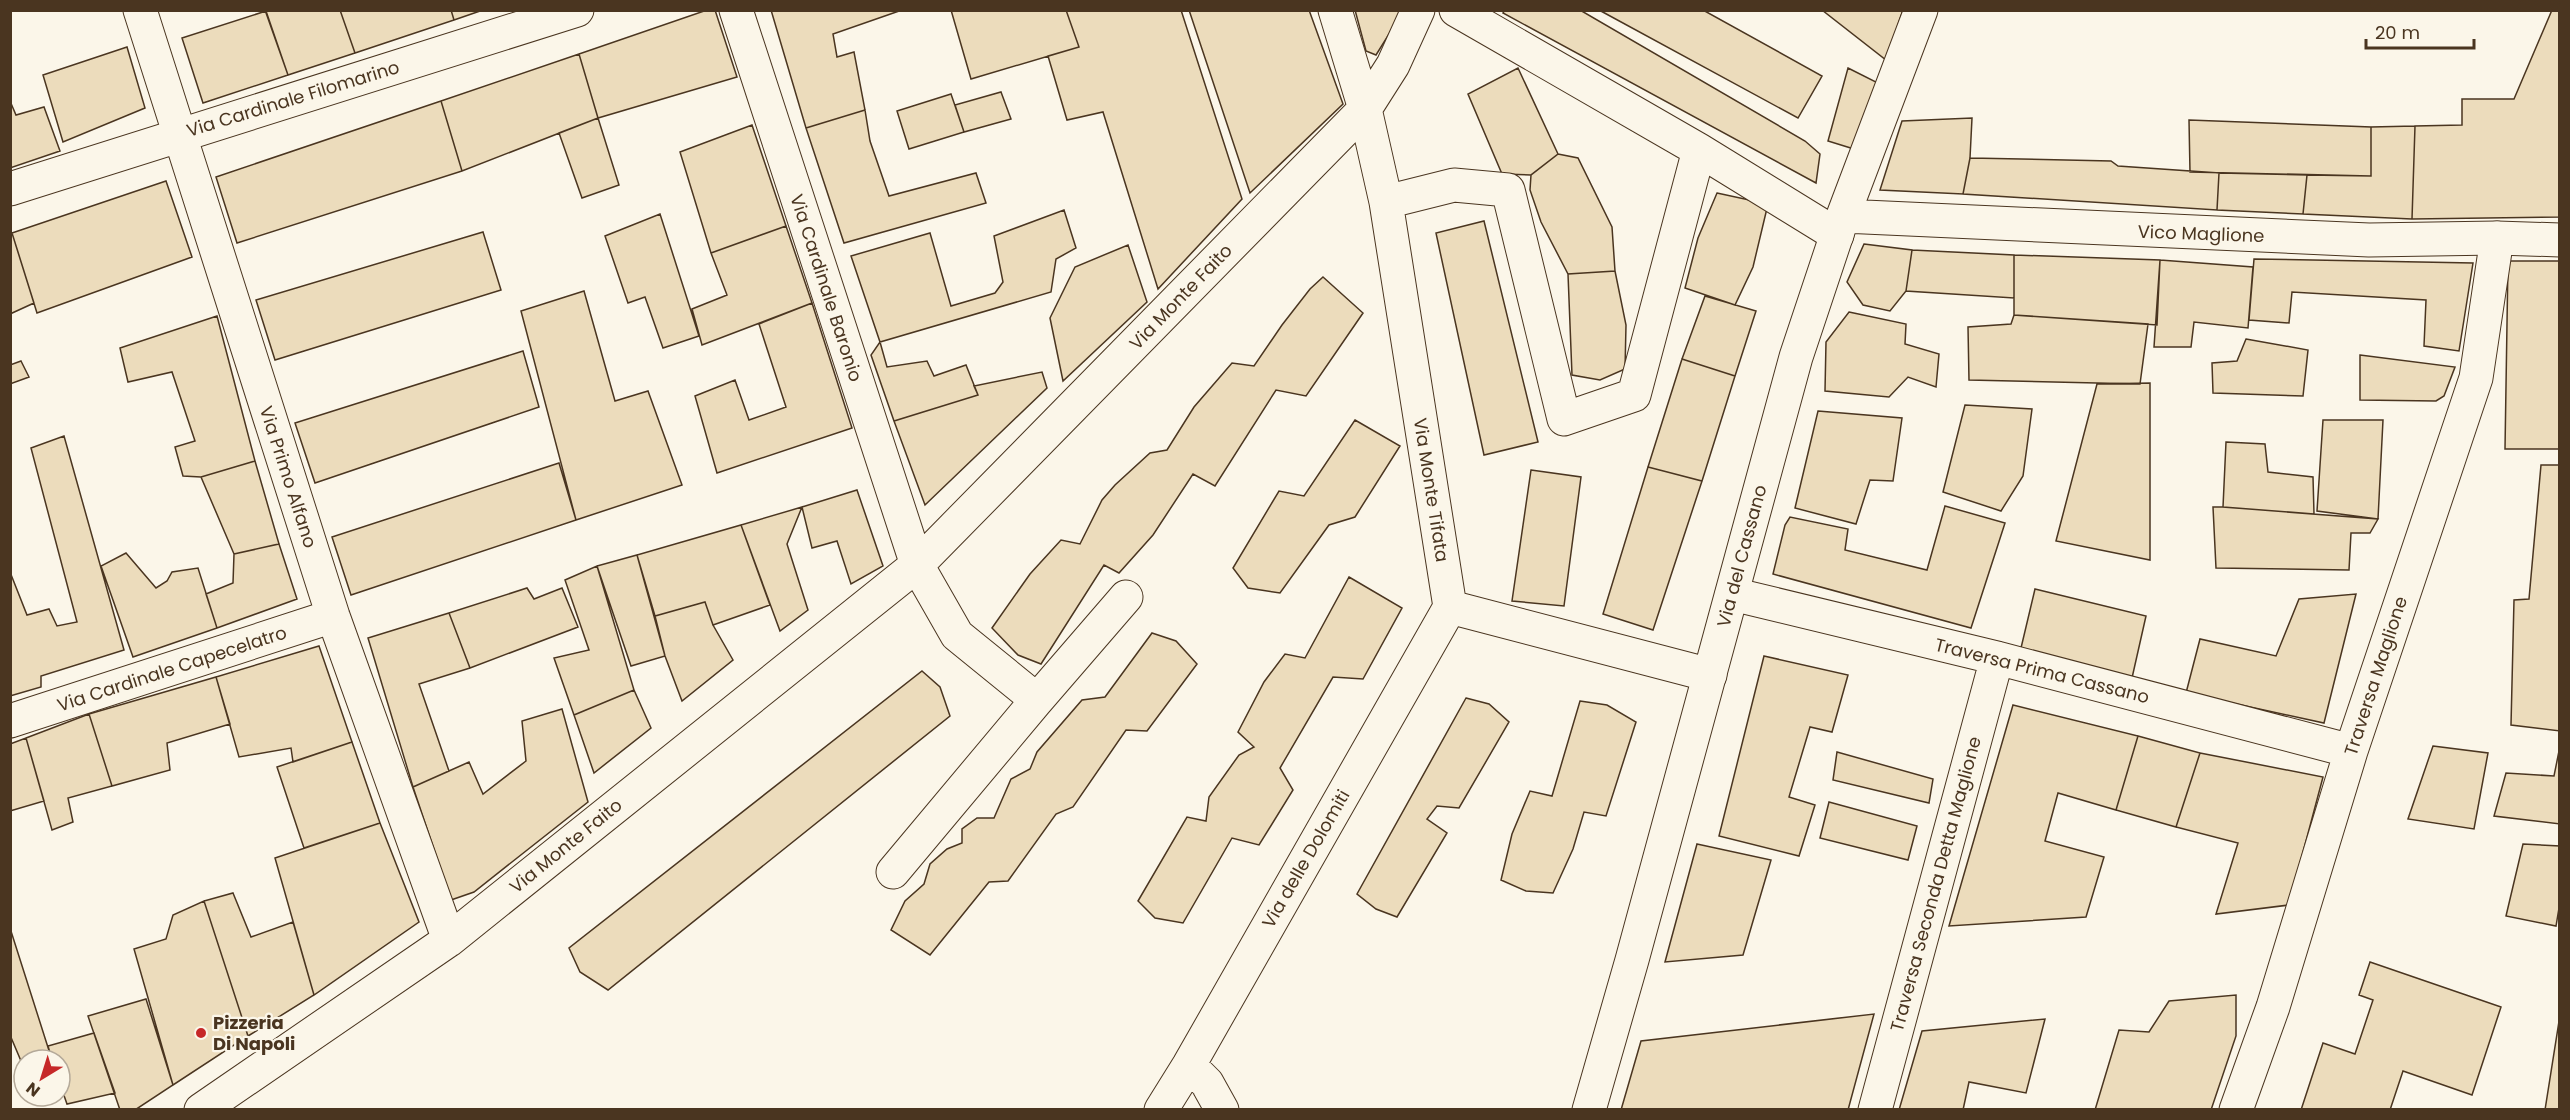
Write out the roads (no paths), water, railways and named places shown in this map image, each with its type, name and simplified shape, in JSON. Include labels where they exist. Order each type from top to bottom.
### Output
[{"type":"street","name":"Via Primo Alfano","points":[[140,10],[333,616],[449,940]]},
{"type":"street","name":"Via Cardinale Filomarino","points":[[10,189],[577,10]]},
{"type":"street","name":"Via Cardinale Baronio","points":[[736,10],[917,565]]},
{"type":"street","name":"Via Monte Tifata","points":[[1335,10],[1365,109],[1386,202],[1450,607]]},
{"type":"street","name":"Via Monte Faito","points":[[201,1110],[449,940],[917,565],[1365,109],[1393,65],[1418,10]]},
{"type":"street","points":[[1456,10],[1699,150],[1840,226]]},
{"type":"street","name":"Via del Cassano","points":[[1589,1110],[1796,357],[1840,226],[1921,10]]},
{"type":"street","points":[[1386,202],[1454,185],[1508,190],[1564,418],[1634,395],[1699,150]]},
{"type":"street","name":"Vico Maglione","points":[[1840,226],[2358,240],[2497,238],[2559,240]]},
{"type":"street","name":"Traversa Maglione","points":[[2236,1110],[2273,1007],[2351,751],[2476,378],[2497,238]]},
{"type":"street","points":[[917,565],[957,635],[1038,700]]},
{"type":"street","name":"Traversa Prima Cassano","points":[[1732,594],[1997,658],[2351,751]]},
{"type":"street","points":[[893,872],[1126,597]]},
{"type":"street","points":[[1450,607],[1710,675]]},
{"type":"street","name":"Via delle Dolomiti","points":[[1161,1110],[1189,1065],[1450,607]]},
{"type":"street","name":"Via Cardinale Capecelatro","points":[[10,721],[333,616]]},
{"type":"street","name":"Traversa Seconda Detta Maglione","points":[[1875,1110],[1997,658]]},
{"type":"street","points":[[1189,1065],[1207,1083],[1222,1110]]},
{"type":"place","name":"Pizzeria Di Napoli","points":[[201,1033]]}]
